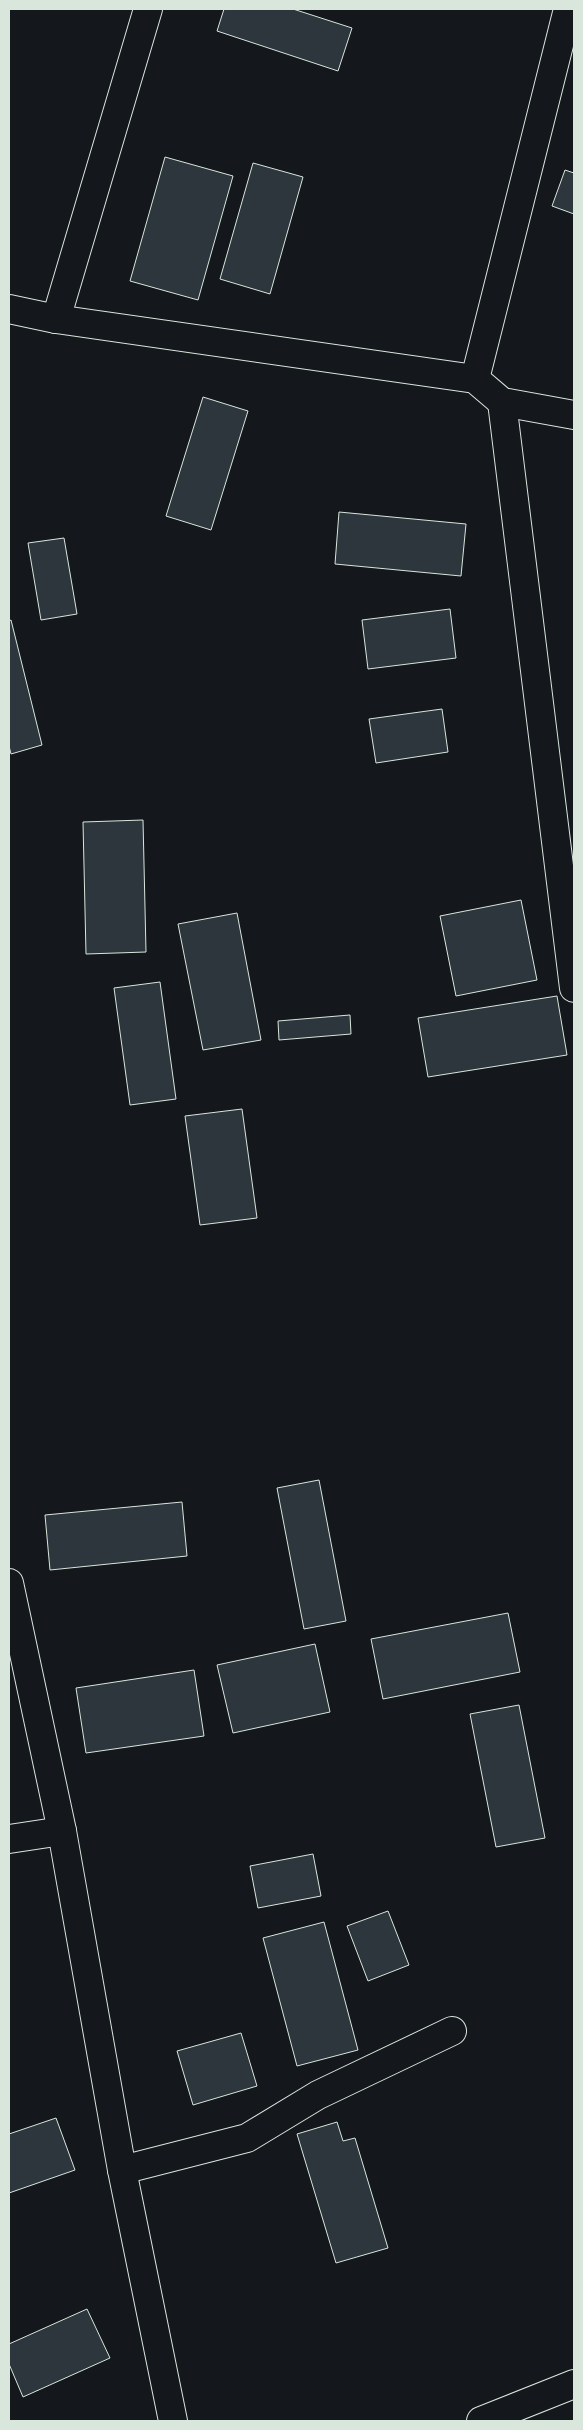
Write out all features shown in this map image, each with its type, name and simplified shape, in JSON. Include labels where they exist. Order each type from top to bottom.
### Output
[{"type":"street","points":[[56,319],[148,9]]},
{"type":"street","points":[[475,379],[568,9]]},
{"type":"street","points":[[9,309],[56,319],[475,379],[502,402],[574,415]]},
{"type":"street","points":[[502,402],[574,988]]},
{"type":"street","points":[[9,1583],[62,1831],[122,2170],[173,2421]]},
{"type":"street","points":[[9,1839],[62,1831]]},
{"type":"street","points":[[122,2170],[247,2138],[318,2095],[452,2031]]},
{"type":"street","points":[[481,2421],[574,2384]]},
{"type":"building","points":[[224,9],[293,9],[352,28],[338,71],[217,31]]},
{"type":"building","points":[[165,157],[233,176],[198,300],[130,281]]},
{"type":"building","points":[[253,163],[303,177],[270,294],[220,279]]},
{"type":"building","points":[[565,170],[574,173],[574,214],[552,206]]},
{"type":"building","points":[[203,397],[248,411],[211,530],[166,516]]},
{"type":"building","points":[[339,512],[466,524],[461,576],[335,564]]},
{"type":"building","points":[[64,538],[77,614],[41,620],[28,543]]},
{"type":"building","points":[[450,609],[456,658],[368,669],[362,620]]},
{"type":"building","points":[[11,620],[42,745],[11,754],[9,746],[9,621]]},
{"type":"building","points":[[442,709],[448,752],[376,763],[369,719]]},
{"type":"building","points":[[143,820],[146,952],[86,954],[83,822]]},
{"type":"building","points":[[521,900],[537,980],[456,996],[440,916]]},
{"type":"building","points":[[237,913],[261,1040],[203,1050],[178,924]]},
{"type":"building","points":[[160,982],[176,1099],[130,1105],[114,988]]},
{"type":"building","points":[[557,996],[567,1055],[428,1077],[418,1018]]},
{"type":"building","points":[[350,1015],[351,1034],[279,1040],[278,1021]]},
{"type":"building","points":[[242,1109],[257,1218],[200,1225],[185,1116]]},
{"type":"building","points":[[319,1480],[346,1621],[304,1629],[277,1488]]},
{"type":"building","points":[[182,1502],[187,1556],[50,1570],[45,1515]]},
{"type":"building","points":[[508,1613],[520,1672],[383,1699],[371,1639]]},
{"type":"building","points":[[315,1644],[330,1712],[233,1733],[217,1665]]},
{"type":"building","points":[[194,1670],[204,1736],[86,1753],[76,1688]]},
{"type":"building","points":[[519,1705],[545,1838],[496,1847],[470,1714]]},
{"type":"building","points":[[313,1854],[321,1896],[258,1908],[250,1866]]},
{"type":"building","points":[[388,1911],[409,1965],[368,1981],[347,1926]]},
{"type":"building","points":[[324,1922],[358,2050],[297,2066],[263,1938]]},
{"type":"building","points":[[241,2033],[257,2086],[193,2105],[177,2051]]},
{"type":"building","points":[[56,2118],[75,2170],[9,2193],[9,2134]]},
{"type":"building","points":[[337,2122],[343,2141],[355,2138],[388,2248],[336,2263],[297,2134]]},
{"type":"building","points":[[87,2309],[110,2358],[23,2397],[9,2364],[9,2344]]}]
